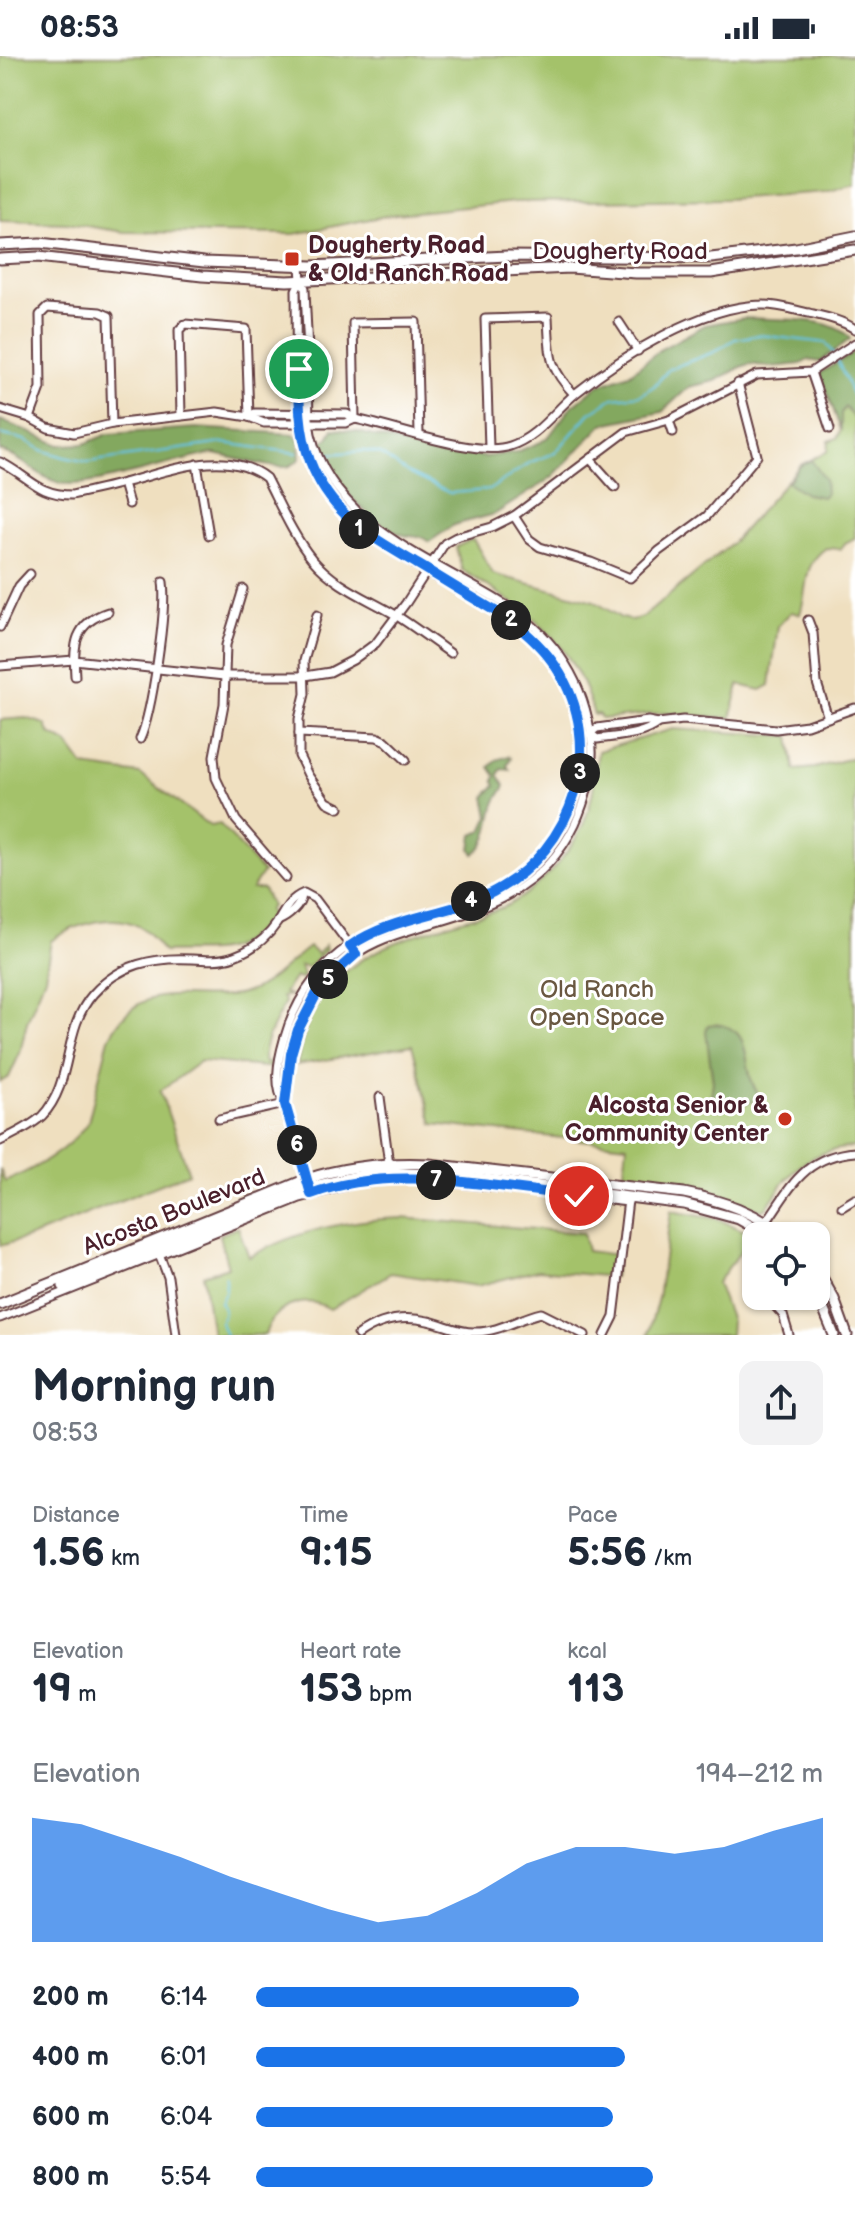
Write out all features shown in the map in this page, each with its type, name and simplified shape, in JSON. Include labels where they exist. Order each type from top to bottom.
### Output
[{"type":"main road","name":"Dougherty Road","points":[[0,245],[40,243],[204,262],[300,266],[507,256],[711,258],[796,248],[855,236]]},
{"type":"main road","name":"Dougherty Road","points":[[0,259],[38,257],[202,276],[301,280],[570,268],[636,273],[711,273],[855,250]]},
{"type":"main road","name":"Alcosta Boulevard","points":[[309,1187],[333,1171],[389,1164],[429,1164],[717,1211],[746,1222]]},
{"type":"main road","name":"Alcosta Boulevard","points":[[0,1311],[309,1187],[362,1175],[412,1172],[629,1195]]},
{"type":"main road","name":"Alcosta Boulevard","points":[[0,1304],[157,1248]]},
{"type":"main road","points":[[830,1292],[847,1335]]},
{"type":"main road","points":[[824,1310],[834,1335]]},
{"type":"street","points":[[300,266],[301,280],[296,290],[310,460],[337,507],[358,528],[509,619],[543,649],[569,691],[581,735],[576,795],[564,824],[535,862],[490,894],[393,924],[368,935],[331,961],[308,987],[288,1026],[278,1071],[278,1094],[285,1104],[309,1187]]},
{"type":"street","points":[[249,417],[255,413],[347,414],[355,419],[463,445],[508,448],[527,438],[574,394],[638,351],[693,321],[751,305],[786,308],[837,320],[855,329]]},
{"type":"street","points":[[30,418],[41,388],[42,310],[76,310],[109,316],[112,424]]},
{"type":"street","points":[[489,448],[485,319],[548,317],[553,367],[574,394]]},
{"type":"street","points":[[355,419],[353,323],[416,322],[419,434]]},
{"type":"street","points":[[619,322],[638,351]]},
{"type":"street","points":[[181,416],[179,330],[185,324],[246,329],[249,417]]},
{"type":"street","points":[[0,666],[74,660],[224,676],[305,676],[330,672],[376,643],[445,543],[514,516],[626,432],[669,420],[757,375],[811,372],[855,343]]},
{"type":"street","points":[[811,372],[830,429]]},
{"type":"street","points":[[514,516],[529,539],[540,547],[591,562],[630,578],[659,551],[707,516],[757,456],[738,383]]},
{"type":"street","points":[[0,409],[66,433],[112,424],[217,412],[249,417],[264,423],[346,423],[355,419]]},
{"type":"street","points":[[669,420],[673,432]]},
{"type":"street","points":[[285,1104],[291,1054],[307,1010],[330,977],[356,954],[396,934],[493,904],[516,891],[541,871],[565,841],[582,806],[590,775],[591,734],[580,689],[567,663],[552,643],[514,609],[364,519],[345,500],[318,458],[306,424]]},
{"type":"street","points":[[591,460],[615,487]]},
{"type":"street","points":[[0,462],[41,490],[55,495],[72,495],[197,464],[222,463],[258,472],[266,478],[312,559],[333,579],[397,616],[450,653]]},
{"type":"street","points":[[197,464],[209,535]]},
{"type":"street","points":[[123,483],[129,504]]},
{"type":"street","points":[[0,627],[19,586],[30,574]]},
{"type":"street","points":[[140,739],[146,726],[155,669],[165,597],[163,582]]},
{"type":"street","points":[[243,589],[226,645],[224,704],[214,756],[216,778],[236,820],[286,878]]},
{"type":"street","points":[[75,676],[75,643],[80,631],[96,616],[108,612]]},
{"type":"street","points":[[317,615],[304,661],[299,756],[327,802],[339,808]]},
{"type":"street","points":[[808,620],[813,633],[817,683],[828,718]]},
{"type":"street","points":[[581,735],[591,734],[597,728],[648,721],[683,720],[776,729],[807,725],[855,708]]},
{"type":"street","points":[[299,733],[377,737],[386,741],[406,760]]},
{"type":"street","points":[[0,1141],[38,1119],[51,1103],[60,1084],[75,1023],[87,1001],[108,979],[129,966],[153,959],[231,958],[255,946],[292,900],[308,894],[356,954]]},
{"type":"street","points":[[380,1097],[389,1164]]},
{"type":"street","points":[[219,1119],[285,1104]]},
{"type":"street","points":[[769,1222],[800,1174],[817,1161],[855,1152]]},
{"type":"street","points":[[605,1335],[614,1317],[629,1195]]},
{"type":"street","points":[[842,1207],[855,1199]]},
{"type":"street","points":[[157,1248],[168,1277],[176,1335]]},
{"type":"street","name":"Alcosta Boulevard","points":[[0,1318],[157,1248]]},
{"type":"street","points":[[779,1310],[789,1335]]},
{"type":"street","points":[[358,1335],[385,1321],[402,1318],[427,1320],[475,1332],[492,1331],[541,1313],[585,1335]]},
{"type":"green space","points":[[0,56],[855,56],[855,184],[826,192],[727,199],[515,202],[396,214],[294,234],[124,232],[67,223],[0,221]]},
{"type":"green space","points":[[744,318],[816,322],[842,331],[850,339],[820,362],[808,360],[801,364],[773,367],[749,364],[715,381],[689,387],[662,412],[603,424],[542,484],[495,514],[454,525],[429,542],[421,537],[400,534],[374,519],[339,483],[324,456],[321,442],[328,438],[333,429],[484,457],[516,452],[550,435],[570,408],[597,386],[629,374],[661,349],[705,325]]},
{"type":"green space","points":[[855,352],[855,538],[841,549],[826,548],[813,562],[800,614],[791,612],[778,626],[770,685],[761,690],[739,685],[731,718],[662,713],[602,719],[598,714],[594,715],[574,665],[560,646],[526,613],[462,570],[456,547],[473,539],[493,574],[594,601],[621,618],[632,620],[643,617],[732,543],[801,465],[828,451],[829,441],[837,438],[841,430],[820,373]]},
{"type":"green space","points":[[855,352],[855,420],[845,407],[841,413],[841,430],[820,373]]},
{"type":"green space","points":[[0,420],[60,445],[84,444],[108,434],[196,428],[294,434],[299,440],[300,459],[290,466],[274,467],[213,454],[91,482],[60,483],[0,451]]},
{"type":"green space","points":[[811,460],[825,479],[826,493],[822,497],[806,494],[788,482],[801,465]]},
{"type":"green space","points":[[26,718],[45,724],[50,734],[67,743],[84,766],[140,774],[210,826],[220,824],[263,872],[252,889],[263,889],[271,906],[268,911],[274,915],[236,946],[212,951],[163,952],[145,930],[120,920],[83,925],[60,935],[51,941],[45,977],[27,1022],[20,1053],[9,1077],[0,1082],[0,720]]},
{"type":"green space","name":"Old Ranch Open Space","points":[[673,729],[790,736],[795,770],[855,757],[855,1147],[812,1158],[792,1173],[766,1209],[760,1210],[706,1190],[623,1180],[627,1145],[433,1124],[412,1045],[297,1065],[304,1033],[316,1007],[331,985],[350,968],[396,943],[496,910],[531,890],[568,851],[581,829],[591,801],[598,751]]},
{"type":"green space","points":[[509,756],[507,766],[510,770],[502,769],[499,774],[505,786],[495,804],[487,837],[474,854],[471,849],[473,835],[482,831],[489,816],[485,797],[496,785],[496,776],[490,767],[496,760]]},
{"type":"green space","points":[[325,945],[326,950],[308,967],[300,966],[303,976],[300,979],[295,977],[284,993],[290,995],[282,997],[285,1002],[264,1049],[265,1064],[274,1061],[274,1068],[201,1061],[160,1091],[189,1173],[30,1237],[0,1246],[0,1169],[5,1182],[51,1158],[80,1133],[88,1122],[109,1038],[135,1006],[165,996],[217,997],[247,992],[266,982],[309,947],[317,954]]},
{"type":"green space","points":[[716,1024],[738,1034],[743,1043],[750,1076],[761,1097],[754,1101],[736,1104],[711,1095],[713,1082],[706,1032],[708,1025]]},
{"type":"green space","points":[[671,1211],[718,1219],[742,1230],[742,1250],[717,1283],[731,1321],[730,1335],[648,1335],[658,1298]]},
{"type":"green space","points":[[401,1218],[583,1233],[587,1251],[617,1255],[614,1277],[538,1270],[477,1286],[391,1273],[330,1309],[301,1303],[282,1310],[265,1335],[212,1335],[203,1275],[228,1267],[219,1235],[238,1227],[249,1257],[323,1228]]},
{"type":"waterway","points":[[328,454],[364,451],[380,454],[409,474],[450,493],[489,490],[531,462],[555,453],[590,413],[613,398],[640,395],[654,386],[669,369],[714,352],[735,339],[759,335],[826,343],[834,354]]},
{"type":"waterway","points":[[837,360],[855,400]]},
{"type":"waterway","points":[[0,434],[25,440],[42,450],[88,462],[223,443],[297,453]]},
{"type":"waterway","points":[[225,1276],[226,1291],[220,1302],[224,1310],[221,1323],[226,1335]]},
{"type":"place","name":"Dougherty Road & Old Ranch Road","points":[[292,259]]},
{"type":"place","name":"Alcosta Senior & Community Center","points":[[785,1119]]},
{"type":"route","points":[[299,369],[302,432],[310,460],[337,507],[358,528],[383,545],[509,619],[527,633],[557,668],[569,691],[579,723],[582,747],[580,774],[570,812],[549,847],[535,862],[490,894],[393,924],[358,941],[350,946],[356,954],[317,993],[298,1030],[291,1054],[285,1104],[311,1194],[360,1182],[413,1178],[579,1196]]}]
